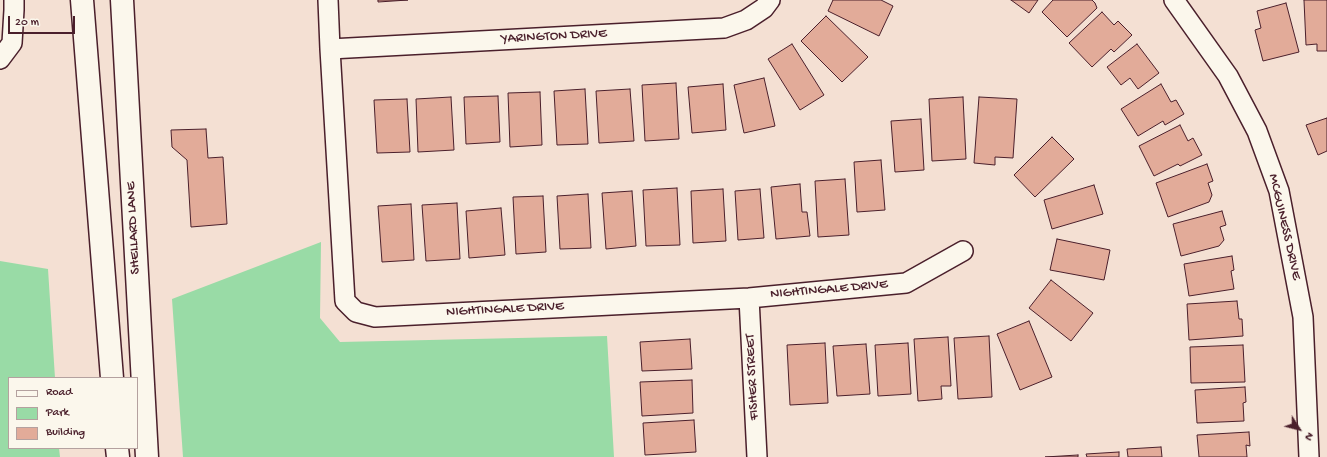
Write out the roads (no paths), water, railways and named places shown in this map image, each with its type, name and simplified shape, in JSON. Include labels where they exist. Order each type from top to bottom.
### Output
[{"type":"main road","points":[[82,0],[112,377]]},
{"type":"main road","name":"SHELLARD LANE","points":[[122,0],[147,457]]},
{"type":"street","points":[[0,59],[12,43],[14,0]]},
{"type":"street","name":"NIGHTINGALE DRIVE","points":[[328,0],[345,301],[356,312],[375,317],[749,298],[906,283],[963,251]]},
{"type":"street","name":"YARINGTON DRIVE","points":[[330,49],[724,28],[746,20],[764,8],[770,0]]},
{"type":"street","name":"MCGUINESS DRIVE","points":[[1174,0],[1228,76],[1257,131],[1279,191],[1303,317],[1309,457]]},
{"type":"street","name":"FISHER STREET","points":[[749,298],[757,457]]}]
